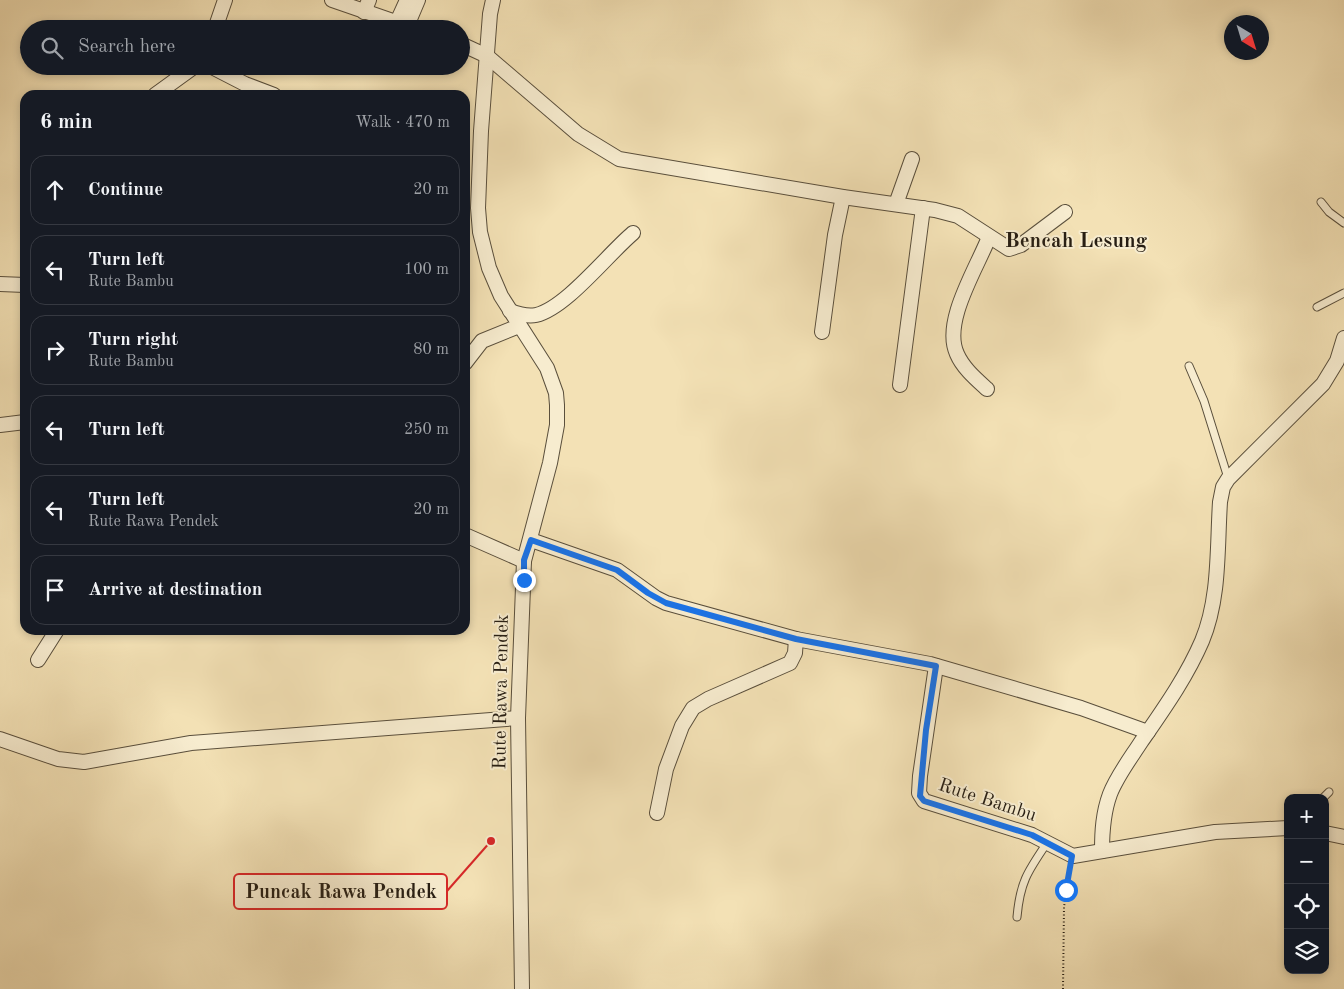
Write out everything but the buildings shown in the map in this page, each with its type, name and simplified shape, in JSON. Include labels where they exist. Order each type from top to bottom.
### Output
[{"type":"street","points":[[218,20],[225,0]]},
{"type":"street","points":[[332,0],[366,6],[394,20]]},
{"type":"street","points":[[406,20],[407,0]]},
{"type":"street","points":[[409,20],[418,0]]},
{"type":"street","name":"Rute Rawa Pendek","points":[[494,0],[487,56],[478,187],[480,232],[489,268],[518,326],[547,368],[554,383],[557,405],[557,425],[550,463],[531,540],[524,560],[518,718],[522,989]]},
{"type":"street","points":[[470,48],[487,56],[578,134],[619,159],[843,197],[922,208],[958,216],[1006,248],[1016,248],[1065,212]]},
{"type":"street","points":[[162,90],[183,75]]},
{"type":"street","points":[[228,75],[261,90]]},
{"type":"street","points":[[896,204],[912,159]]},
{"type":"street","points":[[822,332],[843,197]]},
{"type":"street","points":[[900,385],[922,208]]},
{"type":"street","points":[[510,311],[531,316],[545,312],[574,290],[633,233]]},
{"type":"street","points":[[987,390],[962,364],[953,344],[955,318],[988,237]]},
{"type":"street","points":[[0,284],[20,285]]},
{"type":"street","points":[[470,355],[482,342],[518,326]]},
{"type":"street","points":[[1102,851],[1103,818],[1110,793],[1189,669],[1208,625],[1214,604],[1220,502],[1223,487],[1228,479],[1323,384],[1338,361],[1344,338]]},
{"type":"street","points":[[0,425],[20,423]]},
{"type":"street","points":[[470,537],[524,560]]},
{"type":"street","points":[[531,540],[617,570],[648,593],[666,603],[796,639],[933,665],[1081,708],[1148,732]]},
{"type":"street","points":[[38,660],[53,635]]},
{"type":"street","points":[[657,812],[666,769],[682,726],[691,711],[708,699],[790,663],[795,653],[796,639]]},
{"type":"street","name":"Rute Bambu","points":[[933,665],[920,796],[924,801],[1032,835],[1072,856]]},
{"type":"street","points":[[0,739],[58,759],[84,762],[191,743],[518,718]]},
{"type":"street","points":[[1072,856],[1215,832],[1284,828]]},
{"type":"street","points":[[1329,834],[1344,836]]},
{"type":"lane","points":[[1321,202],[1329,212],[1344,223]]},
{"type":"lane","points":[[1317,307],[1344,293]]},
{"type":"lane","points":[[1189,366],[1204,401],[1228,479]]},
{"type":"lane","points":[[1017,917],[1022,885],[1047,843]]},
{"type":"path","points":[[1062,989],[1064,907],[1072,856]]},
{"type":"place","name":"Puncak Rawa Pendek","points":[[491,841]]},
{"type":"district","name":"Bencah Lesung","points":[[1076,241]]},
{"type":"route","points":[[524,580],[524,560],[531,540],[617,570],[648,593],[666,603],[796,639],[936,666],[920,776],[920,796],[924,801],[1032,835],[1072,856],[1066,890]]}]
